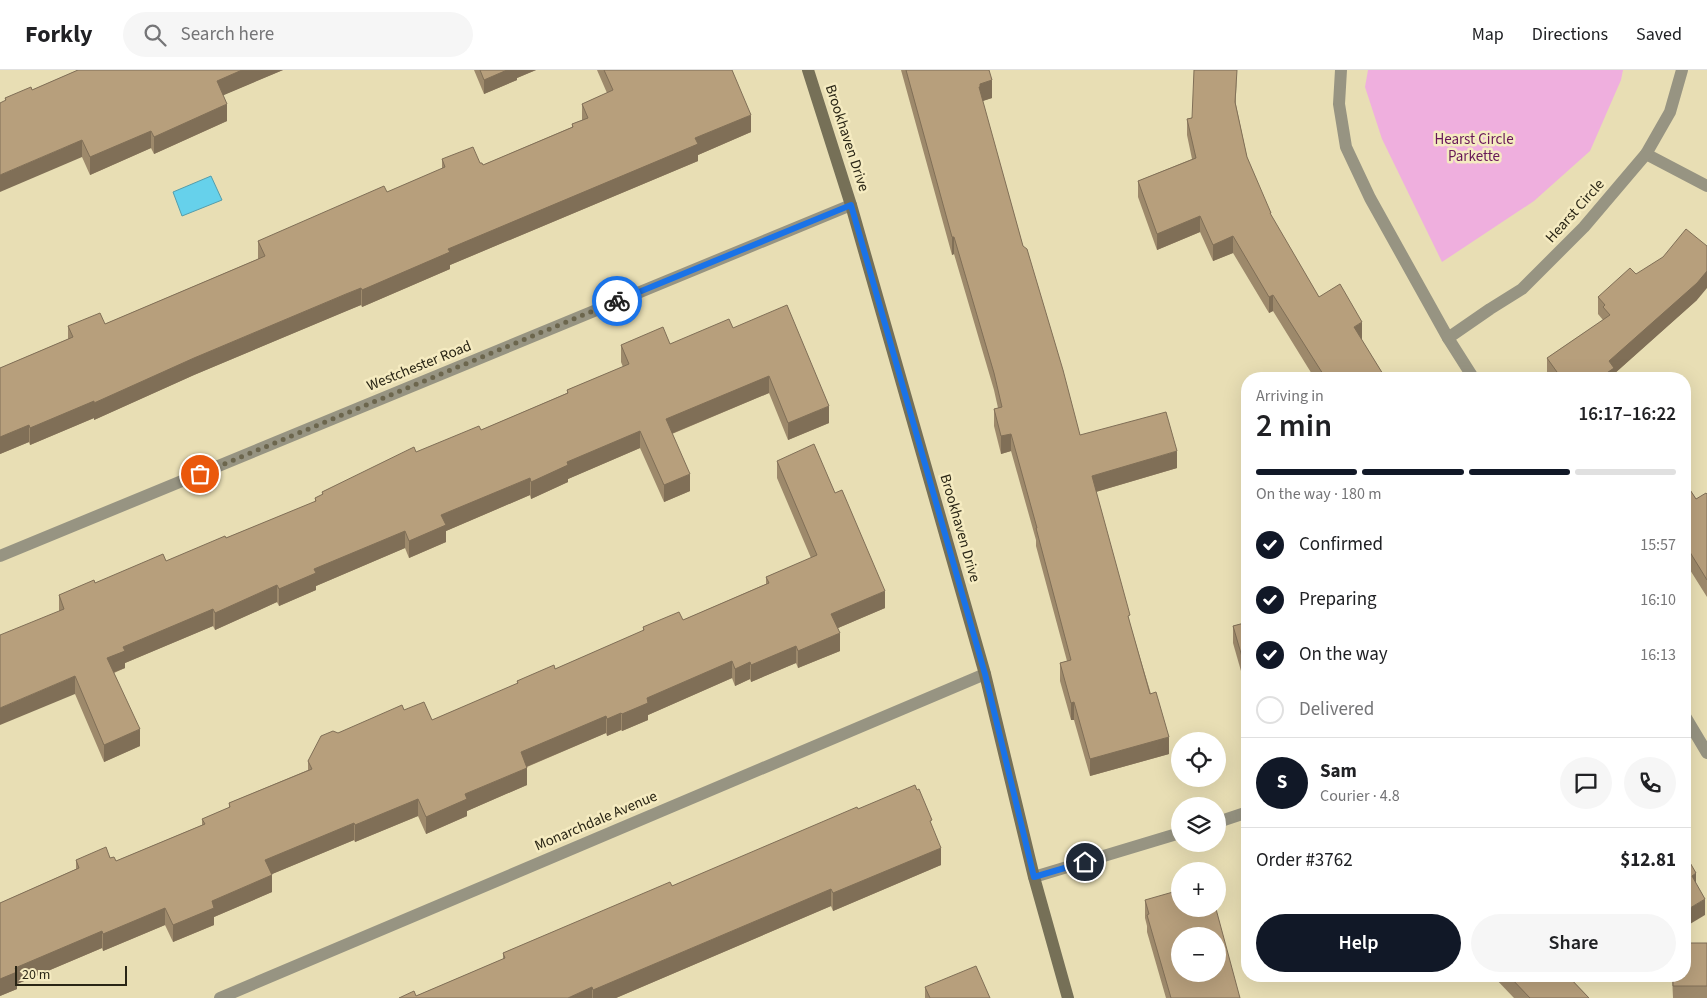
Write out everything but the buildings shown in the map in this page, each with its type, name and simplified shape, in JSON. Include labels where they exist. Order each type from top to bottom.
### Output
[{"type":"street","name":"Brookhaven Drive","points":[[808,70],[851,205],[985,674],[1034,877],[1068,998]]},
{"type":"street","points":[[1341,70],[1340,104],[1346,147],[1370,198],[1448,338],[1470,372]]},
{"type":"street","name":"Hearst Circle","points":[[1448,338],[1522,289],[1584,227],[1646,154],[1670,112],[1682,70]]},
{"type":"street","points":[[1646,154],[1707,186]]},
{"type":"street","name":"Westchester Road","points":[[0,556],[851,205]]},
{"type":"street","name":"Monarchdale Avenue","points":[[220,998],[985,674]]},
{"type":"street","points":[[1691,726],[1707,752]]},
{"type":"street","points":[[1226,819],[1241,814]]},
{"type":"street","points":[[1034,877],[1171,836]]},
{"type":"green space","name":"Hearst Circle Parkette","points":[[1368,70],[1623,70],[1621,80],[1590,151],[1534,201],[1442,262],[1382,139],[1365,87]]},
{"type":"water","points":[[211,176],[222,200],[182,216],[173,192]]},
{"type":"way so far","points":[[200,474],[617,301]]},
{"type":"route","points":[[617,301],[851,205],[985,674],[1034,877],[1085,862]]}]
